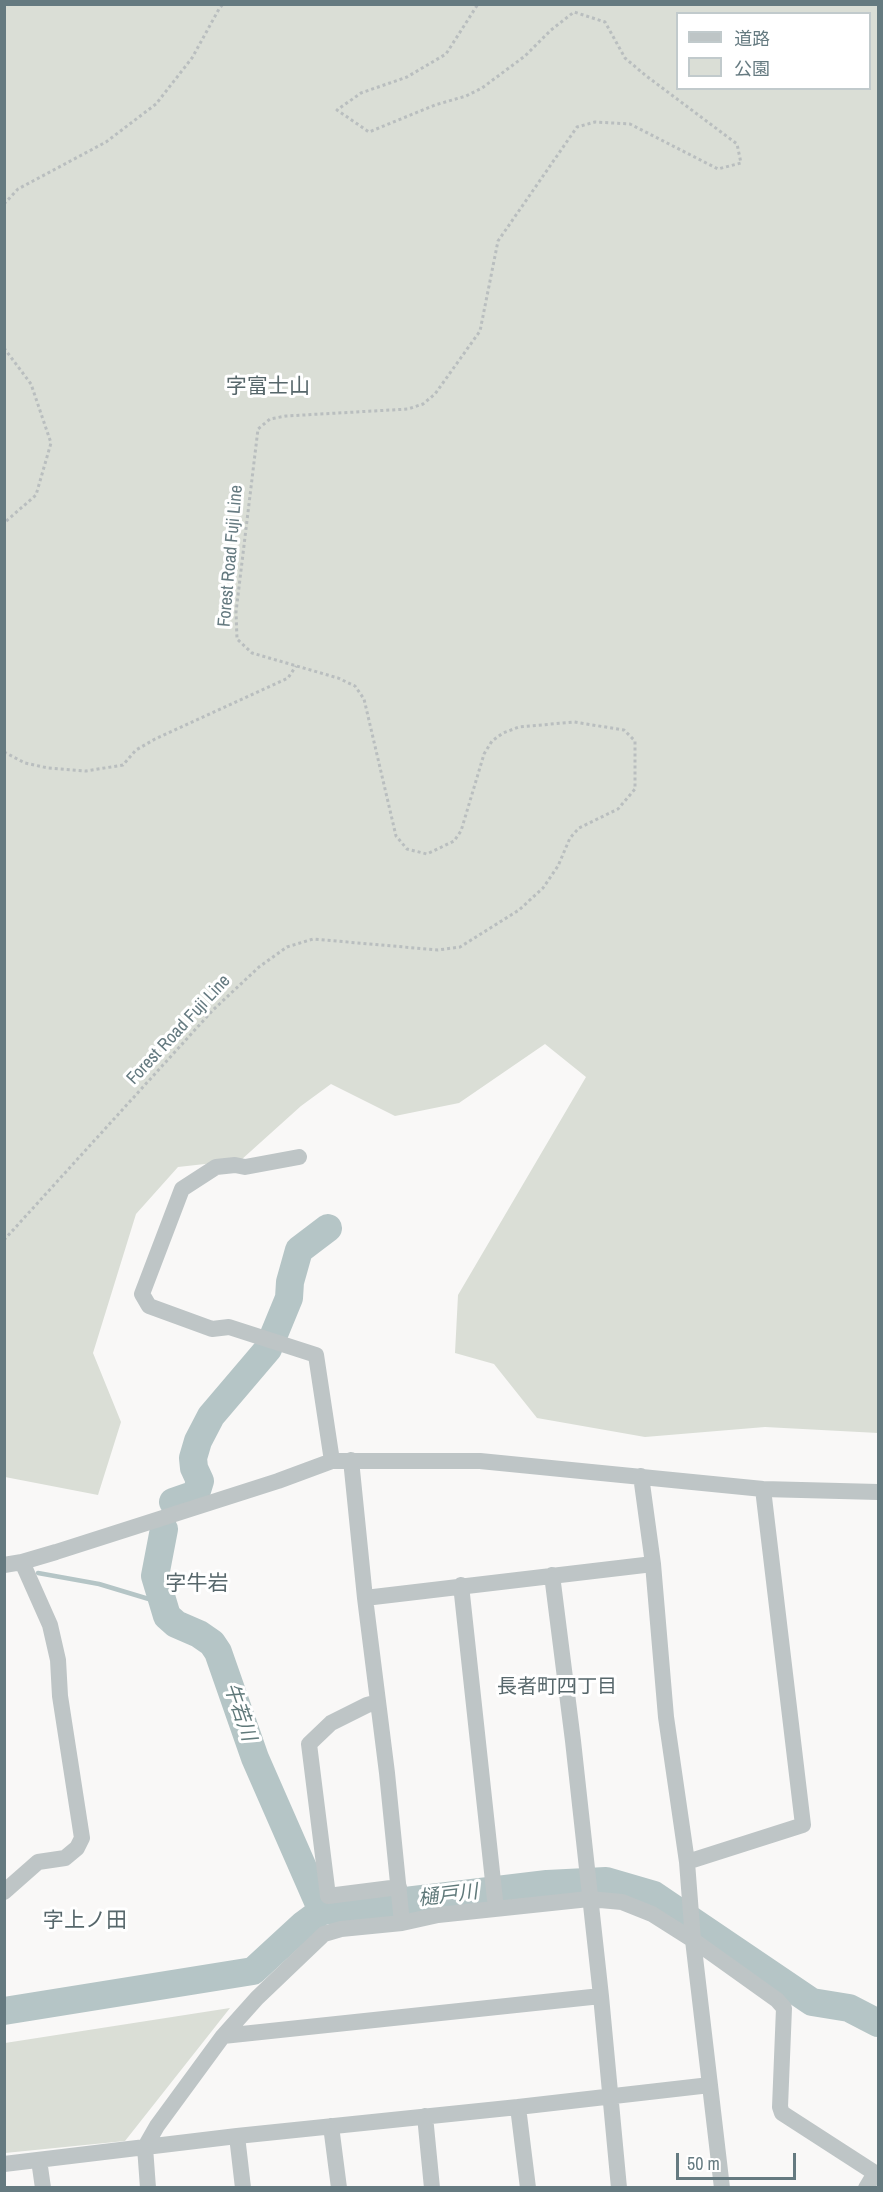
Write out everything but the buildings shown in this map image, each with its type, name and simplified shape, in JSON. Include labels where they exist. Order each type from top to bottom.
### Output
[{"type":"street","points":[[299,1157],[245,1167],[235,1165],[216,1167],[182,1189],[142,1293],[149,1306],[212,1329],[229,1328],[316,1355],[332,1461]]},
{"type":"street","points":[[351,1460],[402,1923]]},
{"type":"street","points":[[4,1565],[22,1562],[278,1481],[332,1461],[480,1461],[763,1489],[879,1492]]},
{"type":"street","points":[[642,1476],[653,1564],[666,1717],[687,1862],[693,1940],[722,2187]]},
{"type":"street","points":[[687,1862],[803,1825],[763,1489]]},
{"type":"street","points":[[4,1892],[38,1862],[65,1858],[76,1848],[82,1838],[65,1735],[58,1659],[50,1625],[22,1562]]},
{"type":"street","points":[[365,1598],[653,1564]]},
{"type":"street","points":[[552,1575],[601,1996],[619,2187]]},
{"type":"street","points":[[461,1585],[496,1909]]},
{"type":"street","points":[[378,1702],[367,1705],[330,1724],[309,1744],[328,1896],[399,1889]]},
{"type":"street","points":[[148,2187],[145,2147],[170,2107],[223,2036],[257,1998],[324,1934],[341,1929],[402,1923],[438,1915],[589,1899],[622,1902],[652,1914],[693,1940],[777,2000],[784,2008],[780,2107],[782,2113],[873,2179]]},
{"type":"street","points":[[223,2036],[601,1996]]},
{"type":"street","points":[[4,2164],[237,2136],[710,2085]]},
{"type":"street","points":[[518,2107],[528,2187]]},
{"type":"street","points":[[425,2116],[432,2187]]},
{"type":"street","points":[[331,2126],[339,2187]]},
{"type":"street","points":[[237,2136],[243,2187]]},
{"type":"street","points":[[39,2160],[43,2187]]},
{"type":"path","points":[[4,204],[18,189],[106,142],[156,104],[192,58],[223,4]]},
{"type":"path","name":"Forest Road Fuji Line","points":[[4,1240],[213,1010],[259,967],[287,947],[313,939],[438,950],[460,946],[519,910],[543,888],[558,866],[570,838],[579,828],[618,809],[635,789],[634,741],[624,730],[574,722],[519,727],[503,733],[492,741],[484,754],[461,831],[454,841],[427,854],[407,849],[396,836],[364,699],[355,686],[338,678],[252,653],[237,639],[237,602],[258,429],[270,419],[286,416],[408,409],[423,404],[435,394],[480,331],[498,241],[577,127],[595,122],[630,124],[718,169],[741,164],[737,144],[625,58],[605,22],[574,12],[551,30],[525,56],[466,96],[435,105],[369,132],[337,110],[361,93],[407,77],[446,54],[478,4]]},
{"type":"path","points":[[4,348],[32,384],[51,443],[36,495],[4,523]]},
{"type":"path","points":[[4,752],[25,763],[48,768],[86,771],[123,765],[136,750],[154,739],[288,678],[296,666]]},
{"type":"green space","points":[[4,5],[878,5],[878,1433],[765,1427],[645,1437],[537,1418],[494,1364],[455,1353],[458,1295],[586,1077],[545,1044],[459,1103],[395,1116],[331,1084],[301,1106],[241,1160],[178,1167],[136,1214],[93,1353],[121,1422],[98,1495],[5,1477]]},
{"type":"green space","points":[[230,2008],[125,2141],[5,2153],[5,2043]]},
{"type":"waterway","name":"牛若川","points":[[173,1502],[196,1494],[200,1481],[194,1468],[193,1458],[198,1441],[211,1416],[268,1349],[289,1298],[290,1282],[299,1250],[328,1228]]},
{"type":"waterway","name":"牛若川","points":[[164,1529],[155,1576],[167,1616],[176,1624],[199,1634],[212,1643],[218,1652],[255,1758],[322,1911]]},
{"type":"waterway","points":[[38,1573],[99,1584],[162,1603]]},
{"type":"waterway","name":"樋戸川","points":[[4,2011],[253,1971],[303,1925],[322,1911],[547,1884],[606,1881],[654,1895],[812,2002],[849,2008],[878,2023]]},
{"type":"district","name":"字富士山","points":[[268,387]]},
{"type":"district","name":"字牛岩","points":[[197,1584]]},
{"type":"district","name":"長者町四丁目","points":[[557,1688]]},
{"type":"district","name":"字上ノ田","points":[[85,1921]]}]
